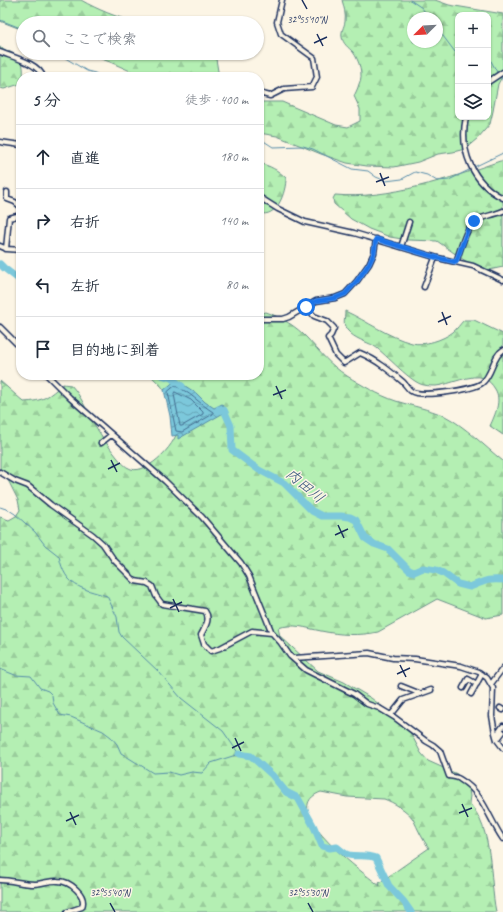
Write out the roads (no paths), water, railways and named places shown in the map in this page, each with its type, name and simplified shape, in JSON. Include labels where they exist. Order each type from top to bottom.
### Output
[{"type":"street","points":[[264,94],[270,96],[284,89],[312,87],[317,77],[314,58],[281,34],[277,22],[282,0]]},
{"type":"street","points":[[0,52],[16,58]]},
{"type":"street","points":[[22,60],[40,72]]},
{"type":"street","points":[[491,80],[503,72]]},
{"type":"street","points":[[466,120],[464,139],[466,154],[471,167],[479,180],[494,194],[503,198]]},
{"type":"street","points":[[0,142],[16,145]]},
{"type":"street","points":[[7,192],[7,200],[16,203]]},
{"type":"street","points":[[264,200],[278,209],[305,222],[376,239],[435,258],[473,266],[503,280]]},
{"type":"street","points":[[456,262],[469,226],[474,221],[496,215],[503,211]]},
{"type":"street","points":[[6,248],[9,218],[16,216]]},
{"type":"street","points":[[401,247],[409,222]]},
{"type":"street","points":[[264,319],[283,319],[316,301],[335,298],[345,294],[357,281],[369,264],[374,253],[376,239]]},
{"type":"street","points":[[0,246],[16,249]]},
{"type":"street","points":[[424,287],[435,258]]},
{"type":"street","points":[[306,307],[314,316],[327,321],[334,328],[331,335],[323,341]]},
{"type":"street","points":[[0,326],[16,343]]},
{"type":"street","points":[[328,338],[336,355],[344,363],[360,353],[371,358],[392,373],[412,392],[419,394],[449,392],[475,387],[483,382],[495,358],[503,350]]},
{"type":"street","points":[[52,380],[70,398],[178,494],[202,517],[229,548],[249,576],[272,633],[282,643],[290,656],[306,670],[354,694],[367,704],[379,708],[391,715],[440,751],[449,776],[461,779],[476,794],[485,805],[496,829],[503,839]]},
{"type":"street","points":[[101,443],[111,435]]},
{"type":"street","points":[[0,472],[15,481],[28,486],[51,506],[94,535],[103,544],[114,560],[135,581],[147,583],[152,586],[156,596],[162,604],[205,611],[208,614],[208,621],[201,635],[204,644],[211,651],[220,648],[252,631],[272,633]]},
{"type":"street","points":[[294,658],[369,653],[393,658],[415,659],[461,666],[482,674],[491,684],[492,716],[496,739],[503,748]]},
{"type":"street","points":[[491,684],[503,668]]},
{"type":"street","points":[[472,694],[482,674]]},
{"type":"street","points":[[463,688],[468,679],[477,684]]},
{"type":"street","points":[[401,686],[421,694]]},
{"type":"street","points":[[391,715],[403,700],[431,690]]},
{"type":"street","points":[[496,739],[503,726]]},
{"type":"street","points":[[496,739],[503,732]]},
{"type":"street","points":[[0,880],[12,880],[34,884],[59,881],[68,884],[78,892],[82,897],[83,902],[82,907],[67,912]]},
{"type":"water","points":[[176,380],[196,393],[214,408],[222,404],[227,411],[178,439],[178,435],[172,436],[170,416],[164,390]]},
{"type":"waterway","points":[[410,0],[422,8],[425,12]]},
{"type":"waterway","points":[[0,20],[16,26]]},
{"type":"waterway","points":[[443,36],[455,52]]},
{"type":"waterway","points":[[69,60],[91,72]]},
{"type":"waterway","points":[[491,61],[498,74]]},
{"type":"waterway","points":[[500,76],[503,81]]},
{"type":"waterway","points":[[264,141],[273,147],[303,146],[313,149],[352,169],[368,171],[376,177],[386,181],[402,179],[415,172],[427,175],[437,181],[449,180],[471,169]]},
{"type":"waterway","points":[[474,167],[503,153]]},
{"type":"waterway","name":"内田川","points":[[0,264],[16,277]]},
{"type":"waterway","name":"内田川","points":[[174,380],[182,386]]},
{"type":"waterway","name":"内田川","points":[[219,409],[224,410],[231,426],[232,450],[259,470],[284,483],[312,511],[322,516],[350,517],[356,520],[365,538],[374,544],[388,549],[409,570],[414,572],[423,568],[436,570],[443,573],[458,584],[470,587],[489,580],[503,580]]},
{"type":"waterway","points":[[0,507],[15,514],[35,532],[45,545],[59,556],[65,574],[76,585],[89,591],[107,596],[117,617],[119,632],[122,637],[159,672],[181,698],[223,731],[239,754],[211,763],[202,773],[192,772],[179,775],[169,772],[153,773],[121,753],[117,744],[103,731],[71,717],[60,715],[53,703],[52,695],[48,691],[40,688],[31,676],[15,675],[0,669]]},
{"type":"waterway","points":[[239,754],[251,756],[272,775],[286,792],[298,798],[314,827],[322,846],[330,848],[337,847],[349,855],[369,856],[376,858],[389,886],[411,912]]}]
